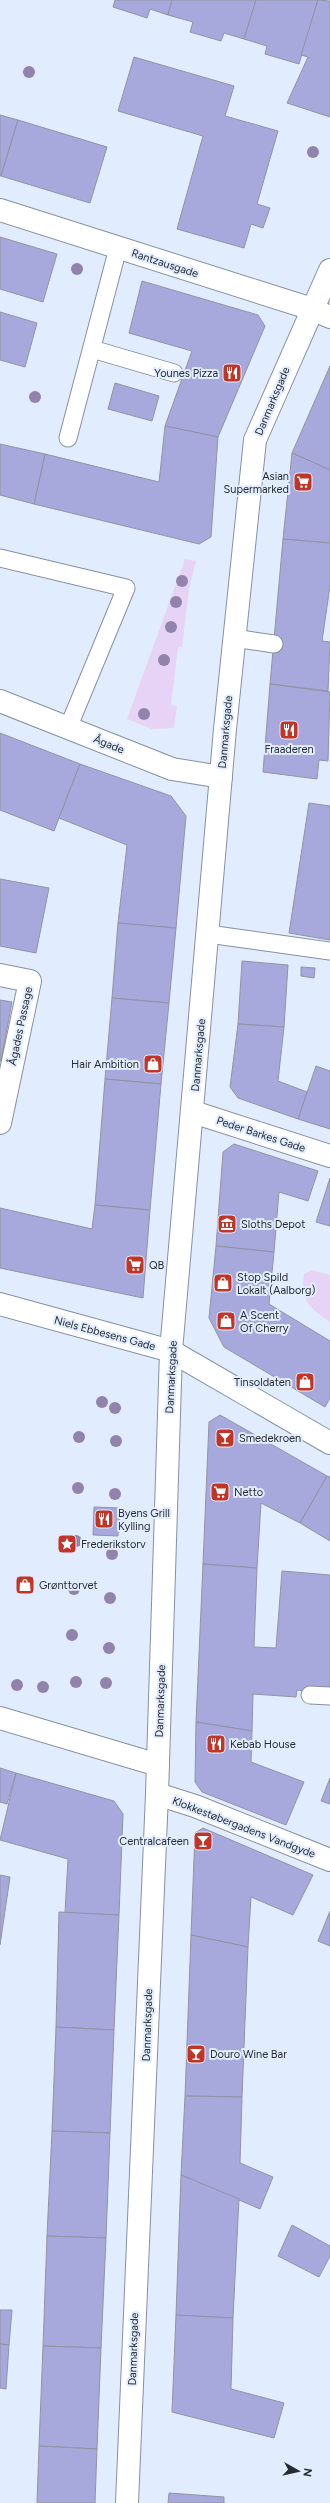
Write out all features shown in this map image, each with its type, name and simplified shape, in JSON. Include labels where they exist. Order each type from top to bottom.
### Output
[{"type":"street","name":"Rantzausgade","points":[[0,210],[321,313]]},
{"type":"street","name":"Danmarksgade","points":[[127,2503],[157,1794],[171,1351],[221,777],[255,440],[321,313],[330,270]]},
{"type":"street","name":"Ågade","points":[[0,701],[172,769],[221,777]]},
{"type":"street","name":"Ågades Passage","points":[[0,975],[30,981],[0,1123]]},
{"type":"street","name":"Peder Barkes Gade","points":[[193,1112],[330,1156]]},
{"type":"street","name":"Niels Ebbesens Gade","points":[[0,1304],[171,1351],[330,1443]]},
{"type":"street","points":[[0,1718],[158,1765]]},
{"type":"street","name":"Klokkestøbergadens Vandgyde","points":[[157,1794],[194,1806],[330,1860]]},
{"type":"lane","points":[[68,438],[118,248]]},
{"type":"lane","points":[[92,349],[174,373]]},
{"type":"lane","points":[[0,558],[126,588],[68,728]]},
{"type":"lane","points":[[234,638],[274,644]]},
{"type":"lane","points":[[208,934],[330,951]]},
{"type":"lane","points":[[310,1695],[330,1696]]},
{"type":"shaded area","points":[[185,559],[196,561],[189,589],[182,647],[178,647],[171,705],[177,706],[174,728],[152,729],[127,719]]},
{"type":"shaded area","points":[[312,1270],[330,1275],[330,1322],[311,1307],[305,1297],[303,1283],[304,1274]]},
{"type":"building","points":[[115,0],[172,0],[168,15],[150,9],[147,18],[113,7]]},
{"type":"building","points":[[172,0],[256,0],[244,39],[224,33],[221,41],[190,32],[193,22],[168,15]]},
{"type":"building","points":[[256,0],[318,0],[299,64],[265,54],[267,46],[244,39]]},
{"type":"building","points":[[318,0],[330,1],[330,117],[287,103],[308,57],[301,55]]},
{"type":"building","points":[[134,57],[234,86],[225,116],[278,131],[257,204],[270,208],[263,228],[251,224],[244,248],[177,229],[203,136],[118,111]]},
{"type":"building","points":[[0,115],[18,120],[1,176],[0,176]]},
{"type":"building","points":[[18,120],[107,147],[90,203],[1,176]]},
{"type":"building","points":[[0,237],[57,254],[43,302],[0,289]]},
{"type":"building","points":[[142,281],[258,315],[265,326],[218,437],[165,426],[192,351],[129,333]]},
{"type":"building","points":[[0,312],[37,323],[25,367],[0,360]]},
{"type":"building","points":[[330,366],[330,470],[292,453]]},
{"type":"building","points":[[115,383],[159,396],[152,421],[108,409]]},
{"type":"building","points":[[165,426],[218,437],[211,537],[199,544],[34,504],[45,454],[159,482]]},
{"type":"building","points":[[0,444],[45,454],[34,504],[0,495]]},
{"type":"building","points":[[292,453],[330,470],[330,543],[283,539]]},
{"type":"building","points":[[283,539],[330,543],[330,586],[322,641],[330,642],[328,691],[270,684]]},
{"type":"building","points":[[270,684],[330,692],[328,761],[319,760],[317,779],[263,772]]},
{"type":"building","points":[[0,733],[80,764],[54,831],[0,810]]},
{"type":"building","points":[[80,764],[171,796],[186,816],[176,928],[118,923],[127,845],[59,818]]},
{"type":"building","points":[[309,803],[330,806],[330,940],[289,933]]},
{"type":"building","points":[[0,879],[49,888],[36,953],[0,946]]},
{"type":"building","points":[[118,923],[176,928],[169,1003],[112,998]]},
{"type":"building","points":[[242,961],[288,965],[284,1027],[238,1024]]},
{"type":"building","points":[[301,967],[315,968],[314,978],[301,976]]},
{"type":"building","points":[[112,998],[169,1003],[161,1084],[105,1079]]},
{"type":"building","points":[[0,1000],[12,1002],[1,1061],[0,1061]]},
{"type":"building","points":[[238,1024],[284,1027],[278,1081],[307,1092],[298,1119],[238,1098],[230,1087]]},
{"type":"building","points":[[316,1066],[330,1071],[330,1129],[298,1119]]},
{"type":"building","points":[[105,1079],[161,1084],[150,1210],[95,1205]]},
{"type":"building","points":[[234,1144],[318,1171],[308,1201],[279,1192],[274,1252],[216,1246],[223,1152]]},
{"type":"building","points":[[330,1178],[330,1226],[316,1222]]},
{"type":"building","points":[[95,1205],[150,1210],[143,1298],[0,1268],[0,1208],[92,1229]]},
{"type":"building","points":[[216,1246],[274,1252],[269,1304],[330,1341],[330,1398],[325,1407],[224,1347],[209,1318]]},
{"type":"building","points":[[220,1415],[327,1476],[300,1523],[261,1503],[257,1568],[203,1564],[209,1422]]},
{"type":"building","points":[[327,1476],[330,1477],[330,1541],[300,1523]]},
{"type":"building","points":[[94,1507],[120,1508],[118,1536],[93,1535]]},
{"type":"building","points":[[203,1564],[257,1568],[254,1647],[276,1648],[282,1571],[330,1575],[330,1693],[297,1690],[296,1697],[253,1694],[252,1731],[196,1722]]},
{"type":"building","points":[[196,1722],[252,1731],[251,1762],[304,1782],[286,1825],[202,1792],[195,1782]]},
{"type":"building","points":[[0,1768],[16,1773],[7,1804],[0,1802]]},
{"type":"building","points":[[16,1773],[114,1801],[123,1814],[119,1915],[65,1913],[68,1859],[0,1840]]},
{"type":"building","points":[[330,1778],[330,1804],[321,1801]]},
{"type":"building","points":[[203,1828],[313,1875],[293,1915],[251,1897],[248,1947],[191,1935],[195,1833]]},
{"type":"building","points":[[0,1875],[10,1877],[0,1945]]},
{"type":"building","points":[[330,1911],[330,1946],[318,1941]]},
{"type":"building","points":[[59,1912],[119,1915],[114,2030],[56,2027]]},
{"type":"building","points":[[191,1935],[248,1947],[242,2097],[185,2096]]},
{"type":"building","points":[[56,2027],[114,2030],[110,2133],[52,2131]]},
{"type":"building","points":[[185,2096],[242,2097],[240,2163],[273,2177],[260,2209],[181,2175]]},
{"type":"building","points":[[52,2131],[110,2133],[106,2238],[47,2236]]},
{"type":"building","points":[[181,2175],[239,2199],[233,2318],[176,2315]]},
{"type":"building","points":[[292,2225],[330,2246],[330,2256],[319,2277],[278,2256]]},
{"type":"building","points":[[47,2236],[106,2238],[101,2348],[43,2346]]},
{"type":"building","points":[[0,2310],[12,2310],[9,2345],[0,2344]]},
{"type":"building","points":[[176,2315],[233,2318],[231,2389],[284,2403],[274,2438],[172,2412]]},
{"type":"building","points":[[0,2344],[9,2345],[6,2389],[0,2388]]},
{"type":"building","points":[[43,2346],[101,2348],[97,2449],[39,2446]]},
{"type":"building","points":[[39,2446],[97,2449],[95,2503],[37,2503]]},
{"type":"building","points":[[169,2493],[224,2497],[224,2503],[168,2503]]},
{"type":"place","name":"Younes Pizza","points":[[232,373]]},
{"type":"place","name":"Asian Supermarked","points":[[303,482]]},
{"type":"place","name":"Fraaderen","points":[[289,730]]},
{"type":"place","name":"Hair Ambition","points":[[153,1064]]},
{"type":"place","name":"Sloths Depot","points":[[227,1224]]},
{"type":"place","name":"QB","points":[[135,1265]]},
{"type":"place","name":"Stop Spild Lokalt (Aalborg)","points":[[223,1283]]},
{"type":"place","name":"A Scent Of Cherry","points":[[226,1321]]},
{"type":"place","name":"Tinsoldaten","points":[[305,1382]]},
{"type":"place","name":"Smedekroen","points":[[225,1438]]},
{"type":"place","name":"Netto","points":[[220,1492]]},
{"type":"place","name":"Byens Grill Kylling","points":[[104,1519]]},
{"type":"place","name":"Frederikstorv","points":[[67,1544]]},
{"type":"place","name":"Grønttorvet","points":[[25,1585]]},
{"type":"place","name":"Kebab House","points":[[216,1744]]},
{"type":"place","name":"Centralcafeen","points":[[203,1841]]},
{"type":"place","name":"Douro Wine Bar","points":[[196,2054]]}]
